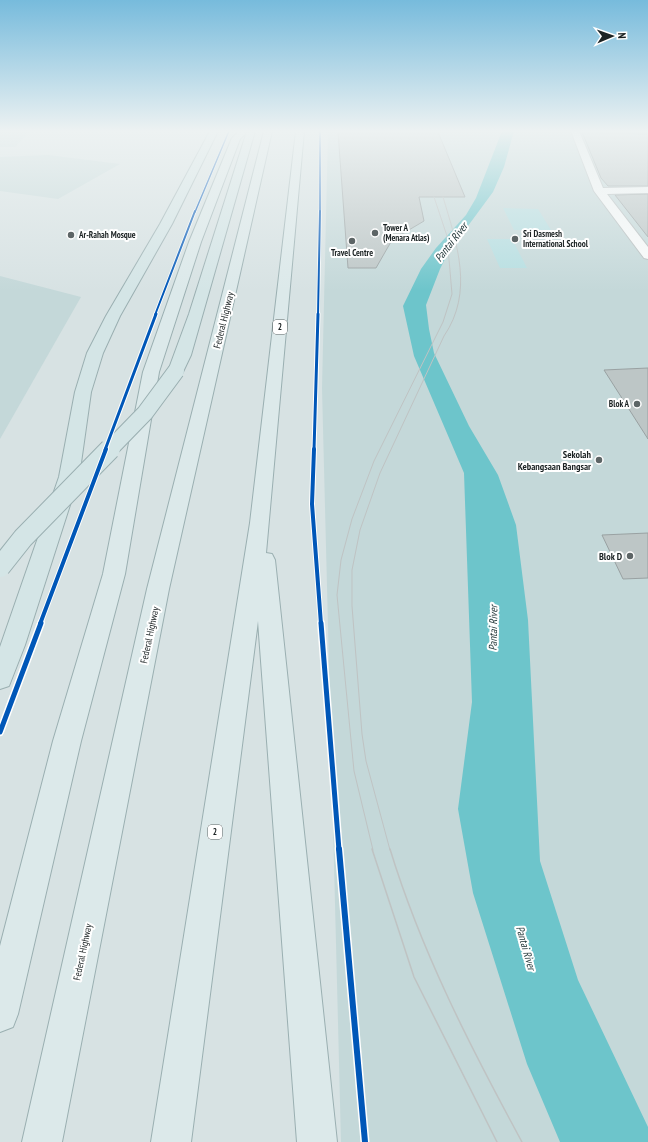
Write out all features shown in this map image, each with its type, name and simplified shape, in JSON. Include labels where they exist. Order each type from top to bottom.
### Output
[{"type":"highway","points":[[0,678],[14,645],[69,477],[83,392],[95,353],[113,316],[166,224],[186,184]]},
{"type":"highway","points":[[1,1008],[67,741],[114,574],[151,372],[195,242],[217,184]]},
{"type":"highway","points":[[0,566],[23,538],[146,413],[176,371],[183,355],[196,314],[234,184]]},
{"type":"highway","name":"Federal Highway","points":[[42,1142],[158,589],[255,184]]},
{"type":"highway","name":"2","points":[[170,1142],[260,523],[295,184]]},
{"type":"highway","points":[[260,523],[317,1142]]},
{"type":"street","points":[[597,184],[599,190],[648,254]]},
{"type":"street","points":[[599,190],[648,190]]},
{"type":"shaded area","points":[[0,184],[84,184],[58,199],[0,191]]},
{"type":"shaded area","points":[[327,184],[648,184],[648,1142],[341,1142],[322,388]]},
{"type":"shaded area","points":[[503,208],[538,209],[551,230],[514,230]]},
{"type":"shaded area","points":[[487,239],[512,239],[527,268],[500,268]]},
{"type":"shaded area","points":[[0,276],[81,297],[0,439]]},
{"type":"water","name":"Pantai River","points":[[481,184],[496,184],[493,192],[448,253],[440,269],[426,305],[429,329],[434,353],[469,426],[498,475],[516,525],[528,620],[540,861],[578,980],[648,1127],[648,1142],[560,1142],[527,1064],[473,893],[458,809],[472,702],[464,473],[414,356],[403,306],[421,269],[436,248],[466,215],[476,198]]},
{"type":"building","points":[[342,184],[460,184],[465,197],[419,197],[424,221],[392,240],[376,268],[348,268]]},
{"type":"building","points":[[607,184],[648,184],[648,186],[608,186]]},
{"type":"building","points":[[648,194],[648,237],[615,195]]},
{"type":"building","name":"Blok A","points":[[648,368],[648,439],[604,370]]},
{"type":"building","name":"Blok D","points":[[648,533],[648,578],[623,579],[602,535]]},
{"type":"tram line","points":[[373,850],[354,771],[337,595],[341,560],[352,519],[374,461],[443,322],[452,294],[447,236],[434,197]]},
{"type":"tram line","points":[[390,850],[366,761],[362,734],[352,606],[352,570],[360,530],[380,473],[453,319],[458,302],[461,285],[460,268],[453,232],[443,197]]},
{"type":"tram line","points":[[372,849],[414,977],[497,1142]]},
{"type":"tram line","points":[[390,849],[402,887],[448,998],[484,1071],[522,1142]]},
{"type":"cycle path","points":[[0,732],[186,233],[207,184]]},
{"type":"cycle path","points":[[320,184],[320,267],[312,504],[325,685],[365,1142]]},
{"type":"place","name":"Tower A (Menara Atlas)","points":[[375,233]]},
{"type":"place","name":"Ar-Rahah Mosque","points":[[71,235]]},
{"type":"place","name":"Sri Dasmesh International School","points":[[515,239]]},
{"type":"place","name":"Travel Centre","points":[[352,241]]},
{"type":"place","name":"Blok A","points":[[637,404]]},
{"type":"place","name":"Sekolah Kebangsaan Bangsar","points":[[599,460]]},
{"type":"place","name":"Blok D","points":[[630,556]]}]
